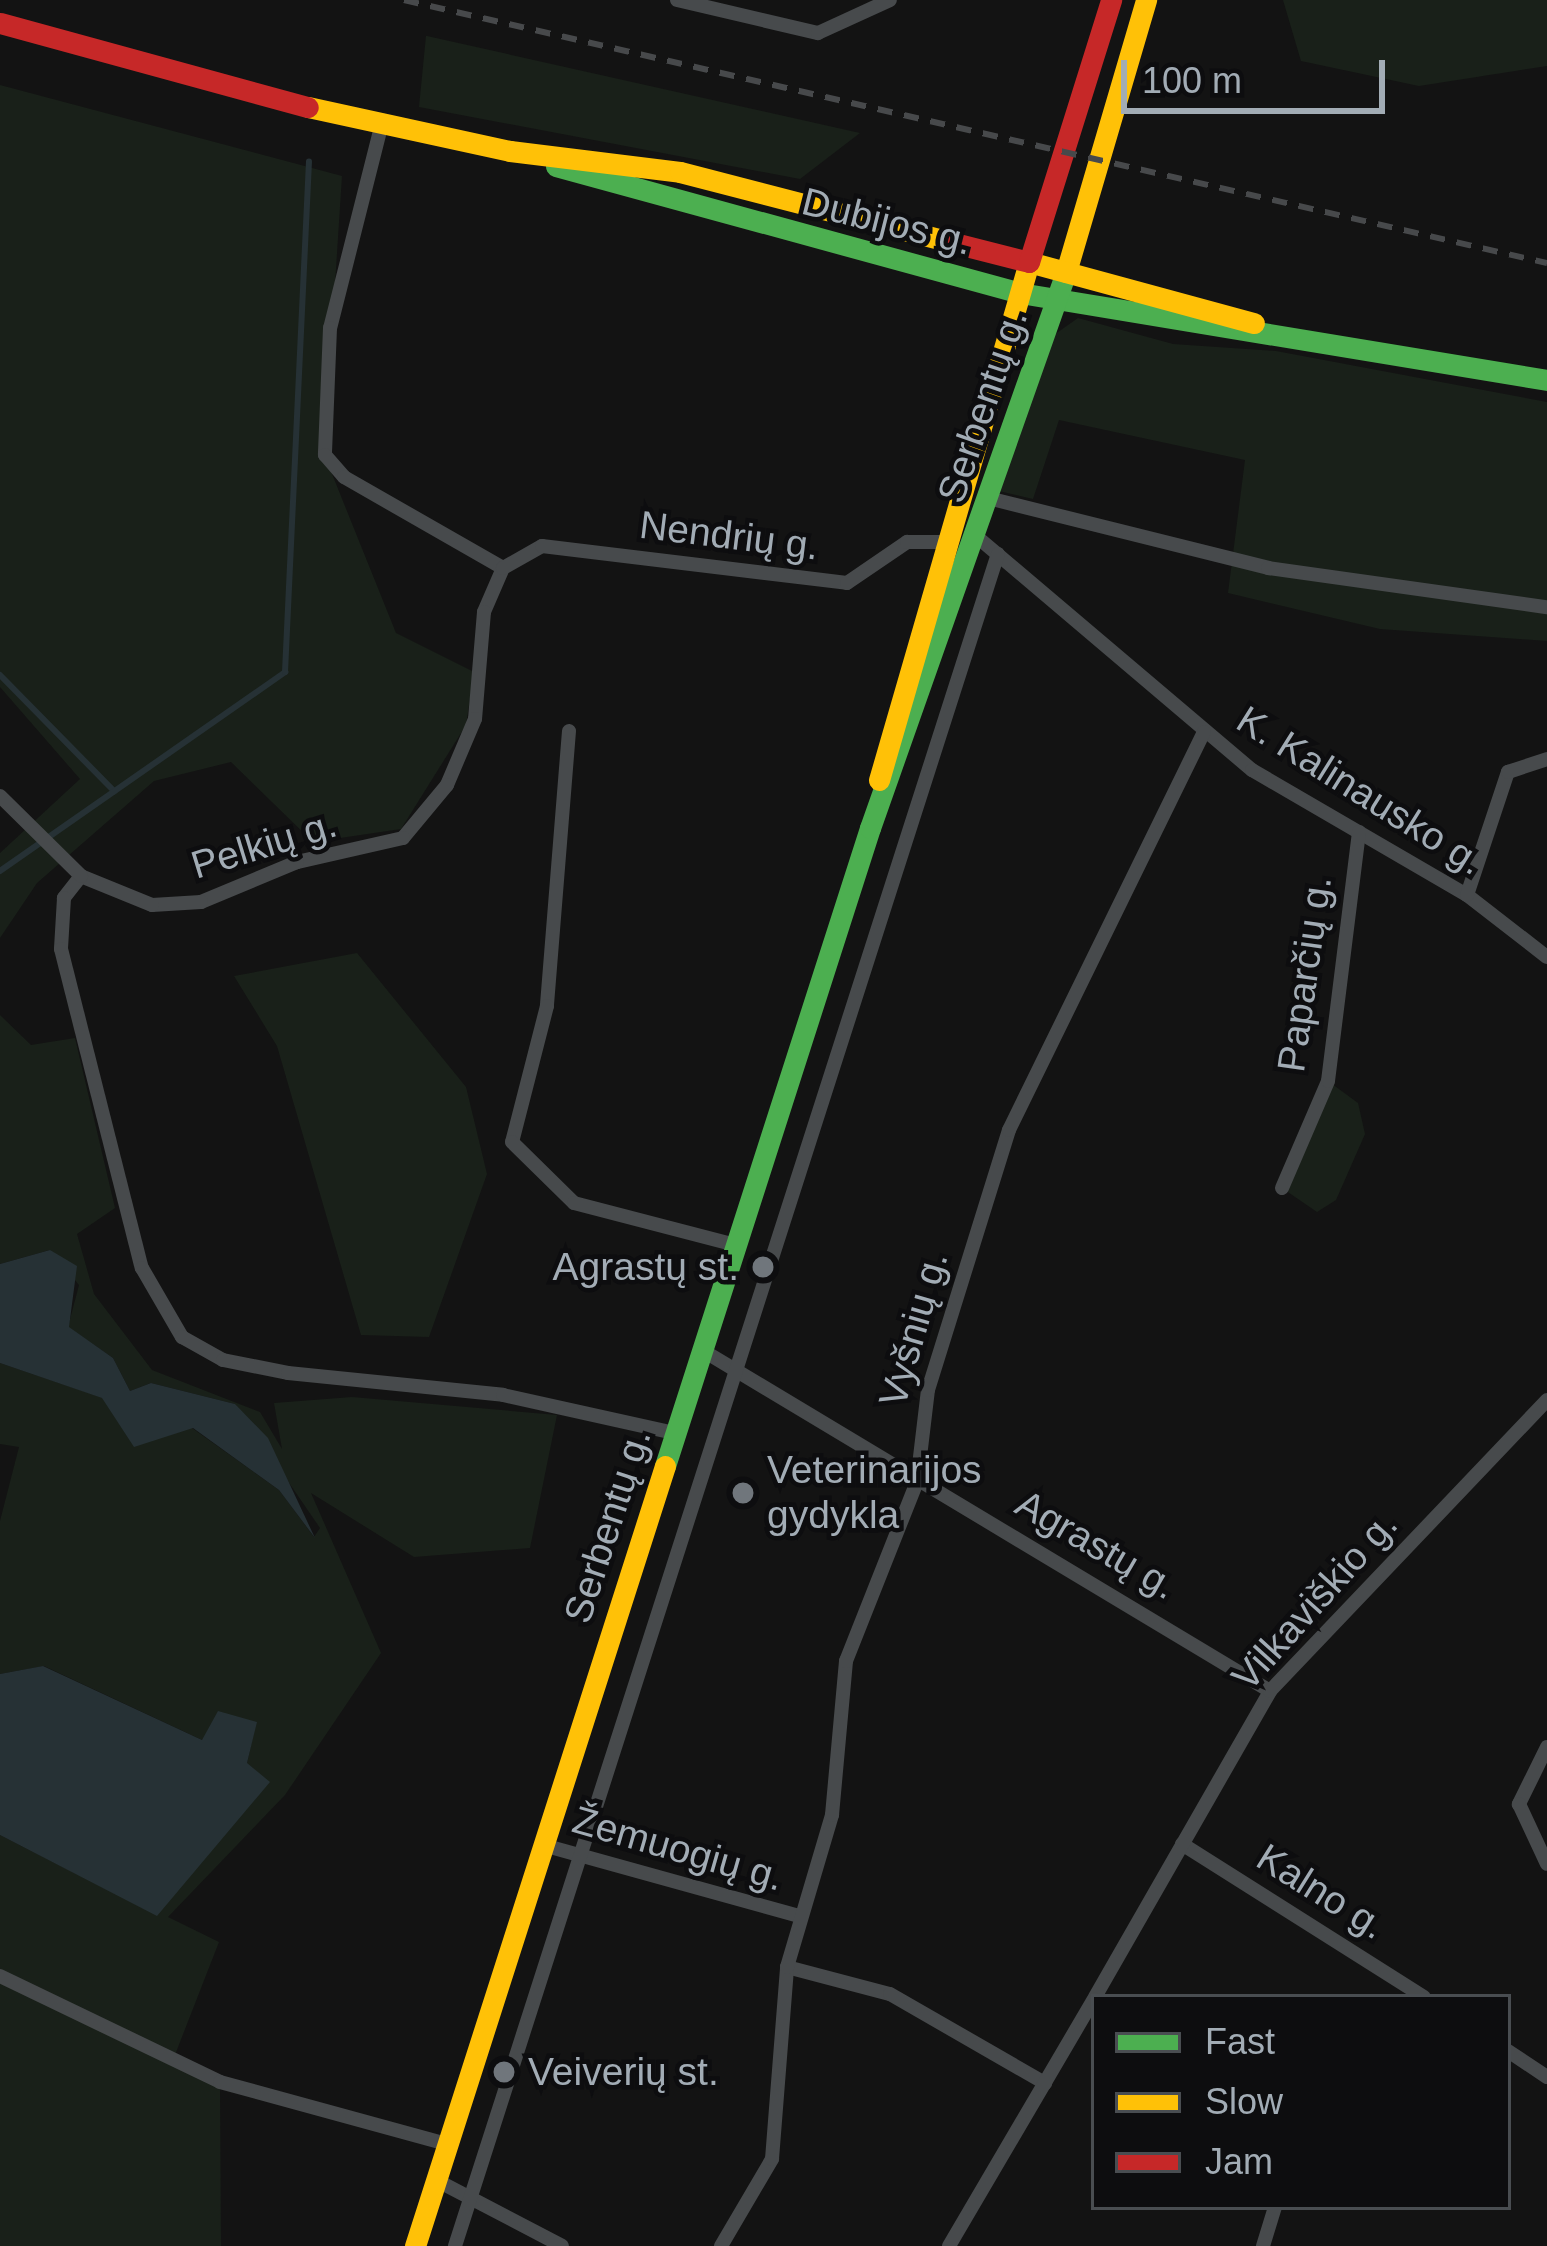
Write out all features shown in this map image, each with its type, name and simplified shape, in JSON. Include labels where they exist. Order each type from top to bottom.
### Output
[{"type":"main road","name":"Serbentų g.","points":[[870,828],[940,542],[1111,0]]},
{"type":"main road","name":"Serbentų g.","points":[[415,2246],[870,828],[1058,300],[1146,0]]},
{"type":"main road","name":"Dubijos g.","points":[[0,23],[382,123],[510,151],[680,172],[1254,323],[1547,380]]},
{"type":"main road","name":"Dubijos g.","points":[[510,151],[677,207],[1020,293],[1254,323]]},
{"type":"street","points":[[677,0],[818,33],[890,0]]},
{"type":"street","points":[[382,123],[330,328],[325,455],[344,477],[503,568]]},
{"type":"street","points":[[988,498],[1268,568],[1547,607]]},
{"type":"street","name":"K. Kalinausko g.","points":[[976,536],[1204,732],[1467,895],[1547,957]]},
{"type":"street","name":"Nendrių g.","points":[[503,568],[542,545],[847,583],[907,542],[940,542]]},
{"type":"street","points":[[455,2246],[998,554]]},
{"type":"street","name":"Pelkių g.","points":[[0,796],[33,835],[81,876],[152,905],[201,902],[297,862],[403,838],[447,785],[475,719],[484,612],[503,568]]},
{"type":"street","points":[[569,731],[548,1006],[512,1142],[574,1203],[735,1245]]},
{"type":"street","name":"Vyšnių g.","points":[[721,2246],[772,2159],[787,1967],[795,1916],[832,1815],[846,1661],[917,1482],[928,1390],[1024,1091],[1204,732]]},
{"type":"street","points":[[1467,895],[1508,772],[1547,759]]},
{"type":"street","name":"Paparčių g.","points":[[1282,1188],[1328,1081],[1359,832]]},
{"type":"street","points":[[81,876],[64,898],[61,950],[142,1268],[182,1337],[223,1360],[289,1373],[503,1395],[676,1433]]},
{"type":"street","name":"Agrastų g.","points":[[702,1350],[903,1462],[917,1482],[1270,1691]]},
{"type":"street","name":"Vilkaviškio g.","points":[[1098,1994],[1270,1691],[1547,1400]]},
{"type":"street","points":[[1547,1747],[1519,1804],[1547,1864]]},
{"type":"street","name":"Kalno g.","points":[[1182,1844],[1419,1994]]},
{"type":"street","name":"Žemuogių g.","points":[[543,1845],[795,1916]]},
{"type":"street","points":[[787,1967],[890,1994],[1045,2083]]},
{"type":"street","points":[[0,1976],[220,2082],[447,2144]]},
{"type":"street","name":"Vilkaviškio g.","points":[[950,2244],[1091,2005]]},
{"type":"street","points":[[1511,2053],[1547,2077]]},
{"type":"street","points":[[436,2180],[472,2194],[562,2246]]},
{"type":"street","points":[[1263,2246],[1274,2210]]},
{"type":"street","points":[[950,2244],[969,2246]]},
{"type":"shaded area","points":[[1283,0],[1547,0],[1547,66],[1419,86],[1301,61]]},
{"type":"shaded area","points":[[426,36],[860,133],[800,179],[419,107]]},
{"type":"shaded area","points":[[0,85],[342,176],[324,454],[396,633],[474,672],[466,725],[401,829],[313,842],[231,762],[154,781],[37,883],[0,938],[0,853],[80,779],[0,687]]},
{"type":"shaded area","points":[[1078,318],[1173,344],[1276,351],[1547,402],[1547,641],[1380,629],[1228,593],[1245,460],[1059,420],[1033,499],[999,491],[1051,337]]},
{"type":"shaded area","points":[[357,953],[466,1087],[487,1174],[429,1337],[361,1335],[277,1046],[234,976]]},
{"type":"shaded area","points":[[0,1015],[31,1045],[75,1038],[115,1208],[77,1234],[94,1294],[152,1370],[260,1412],[282,1449],[274,1403],[352,1397],[557,1415],[530,1548],[414,1557],[311,1493],[381,1653],[285,1795],[168,1917],[219,1942],[173,2060],[220,2082],[221,2246],[0,2246],[0,1835],[157,1915],[247,1763],[256,1723],[202,1740],[44,1666],[0,1674],[0,1521],[19,1447],[0,1444],[0,1363],[192,1428],[279,1490],[314,1537],[320,1528],[235,1404],[151,1383],[130,1391],[113,1358],[68,1327],[79,1285],[50,1250],[0,1264]]},
{"type":"shaded area","points":[[1328,1081],[1358,1103],[1365,1134],[1336,1200],[1317,1212],[1282,1188]]},
{"type":"shaded area","points":[[50,1250],[77,1266],[69,1327],[113,1358],[130,1391],[151,1383],[235,1404],[268,1438],[315,1538],[279,1490],[193,1428],[134,1447],[102,1398],[0,1363],[0,1264]]},
{"type":"shaded area","points":[[43,1666],[202,1740],[218,1711],[257,1722],[247,1763],[270,1782],[157,1916],[0,1835],[0,1674]]},
{"type":"waterway","points":[[0,871],[285,672],[309,162]]},
{"type":"waterway","points":[[0,675],[114,791]]},
{"type":"railway","points":[[404,0],[1547,263]]},
{"type":"traffic: fast","points":[[556,166],[1020,293]]},
{"type":"traffic: fast","points":[[665,1466],[870,828],[1066,272]]},
{"type":"traffic: fast","points":[[1020,293],[1547,380]]},
{"type":"traffic: slow","points":[[1066,272],[1146,0]]},
{"type":"traffic: slow","points":[[308,107],[510,151],[680,172],[954,243]]},
{"type":"traffic: slow","points":[[879,780],[1029,262],[1254,323]]},
{"type":"traffic: slow","points":[[415,2246],[665,1466]]},
{"type":"traffic: jam","points":[[954,243],[1029,262],[1111,0]]},
{"type":"traffic: jam","points":[[0,23],[308,107]]},
{"type":"place","name":"Agrastų st.","points":[[763,1267]]},
{"type":"place","name":"Veterinarijos gydykla","points":[[743,1493]]},
{"type":"place","name":"Veiverių st.","points":[[504,2072]]}]
